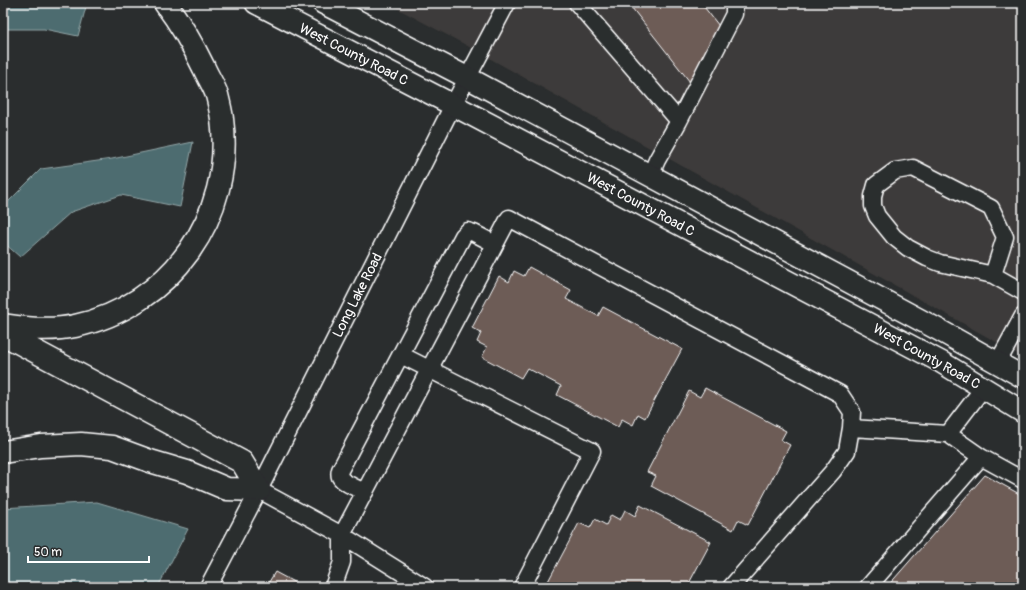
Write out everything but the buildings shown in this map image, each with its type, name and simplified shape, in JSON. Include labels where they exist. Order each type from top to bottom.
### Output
[{"type":"highway","points":[[3,325],[24,329],[49,329],[75,326],[99,320],[122,310],[147,295],[169,276],[188,254],[202,232],[214,202],[221,175],[223,147],[222,119],[216,94],[194,49],[174,15],[165,3]]},
{"type":"highway","points":[[3,334],[242,462],[259,490]]},
{"type":"highway","points":[[3,452],[41,446],[81,444],[112,447],[150,461],[187,472],[228,489],[259,490]]},
{"type":"main road","name":"West County Road C","points":[[256,3],[941,362],[1023,412]]},
{"type":"main road","name":"West County Road C","points":[[323,3],[468,78],[925,322],[1023,377]]},
{"type":"main road","points":[[984,387],[998,362]]},
{"type":"street","name":"Long Lake Road","points":[[208,587],[259,490],[453,105],[507,3]]},
{"type":"street","points":[[577,3],[679,121]]},
{"type":"street","points":[[650,176],[734,14],[734,3]]},
{"type":"street","points":[[993,275],[1005,236],[991,208],[913,168],[895,171],[876,185],[873,196],[873,206],[877,216],[894,237],[908,248],[926,258],[940,263],[993,275],[1023,292]]},
{"type":"street","points":[[333,587],[342,562],[342,536],[509,218],[840,394],[852,412],[847,451],[833,471],[731,587]]},
{"type":"street","points":[[365,492],[344,481],[340,478],[339,474],[463,236],[468,231],[495,244]]},
{"type":"street","points":[[998,362],[1023,316]]},
{"type":"street","points":[[401,355],[592,451],[522,587]]},
{"type":"street","points":[[948,434],[984,387]]},
{"type":"street","points":[[850,428],[948,434],[981,457],[1023,480]]},
{"type":"street","points":[[868,587],[981,457]]},
{"type":"street","points":[[259,490],[342,536],[425,587]]},
{"type":"shaded area","points":[[387,3],[1023,3],[1023,357],[464,44]]},
{"type":"water","points":[[3,3],[87,3],[78,36],[44,29],[3,29]]},
{"type":"water","points":[[193,142],[180,207],[121,195],[71,212],[20,257],[3,242],[3,207],[41,169],[112,159]]},
{"type":"water","points":[[97,502],[188,529],[158,587],[3,587],[3,508]]}]
